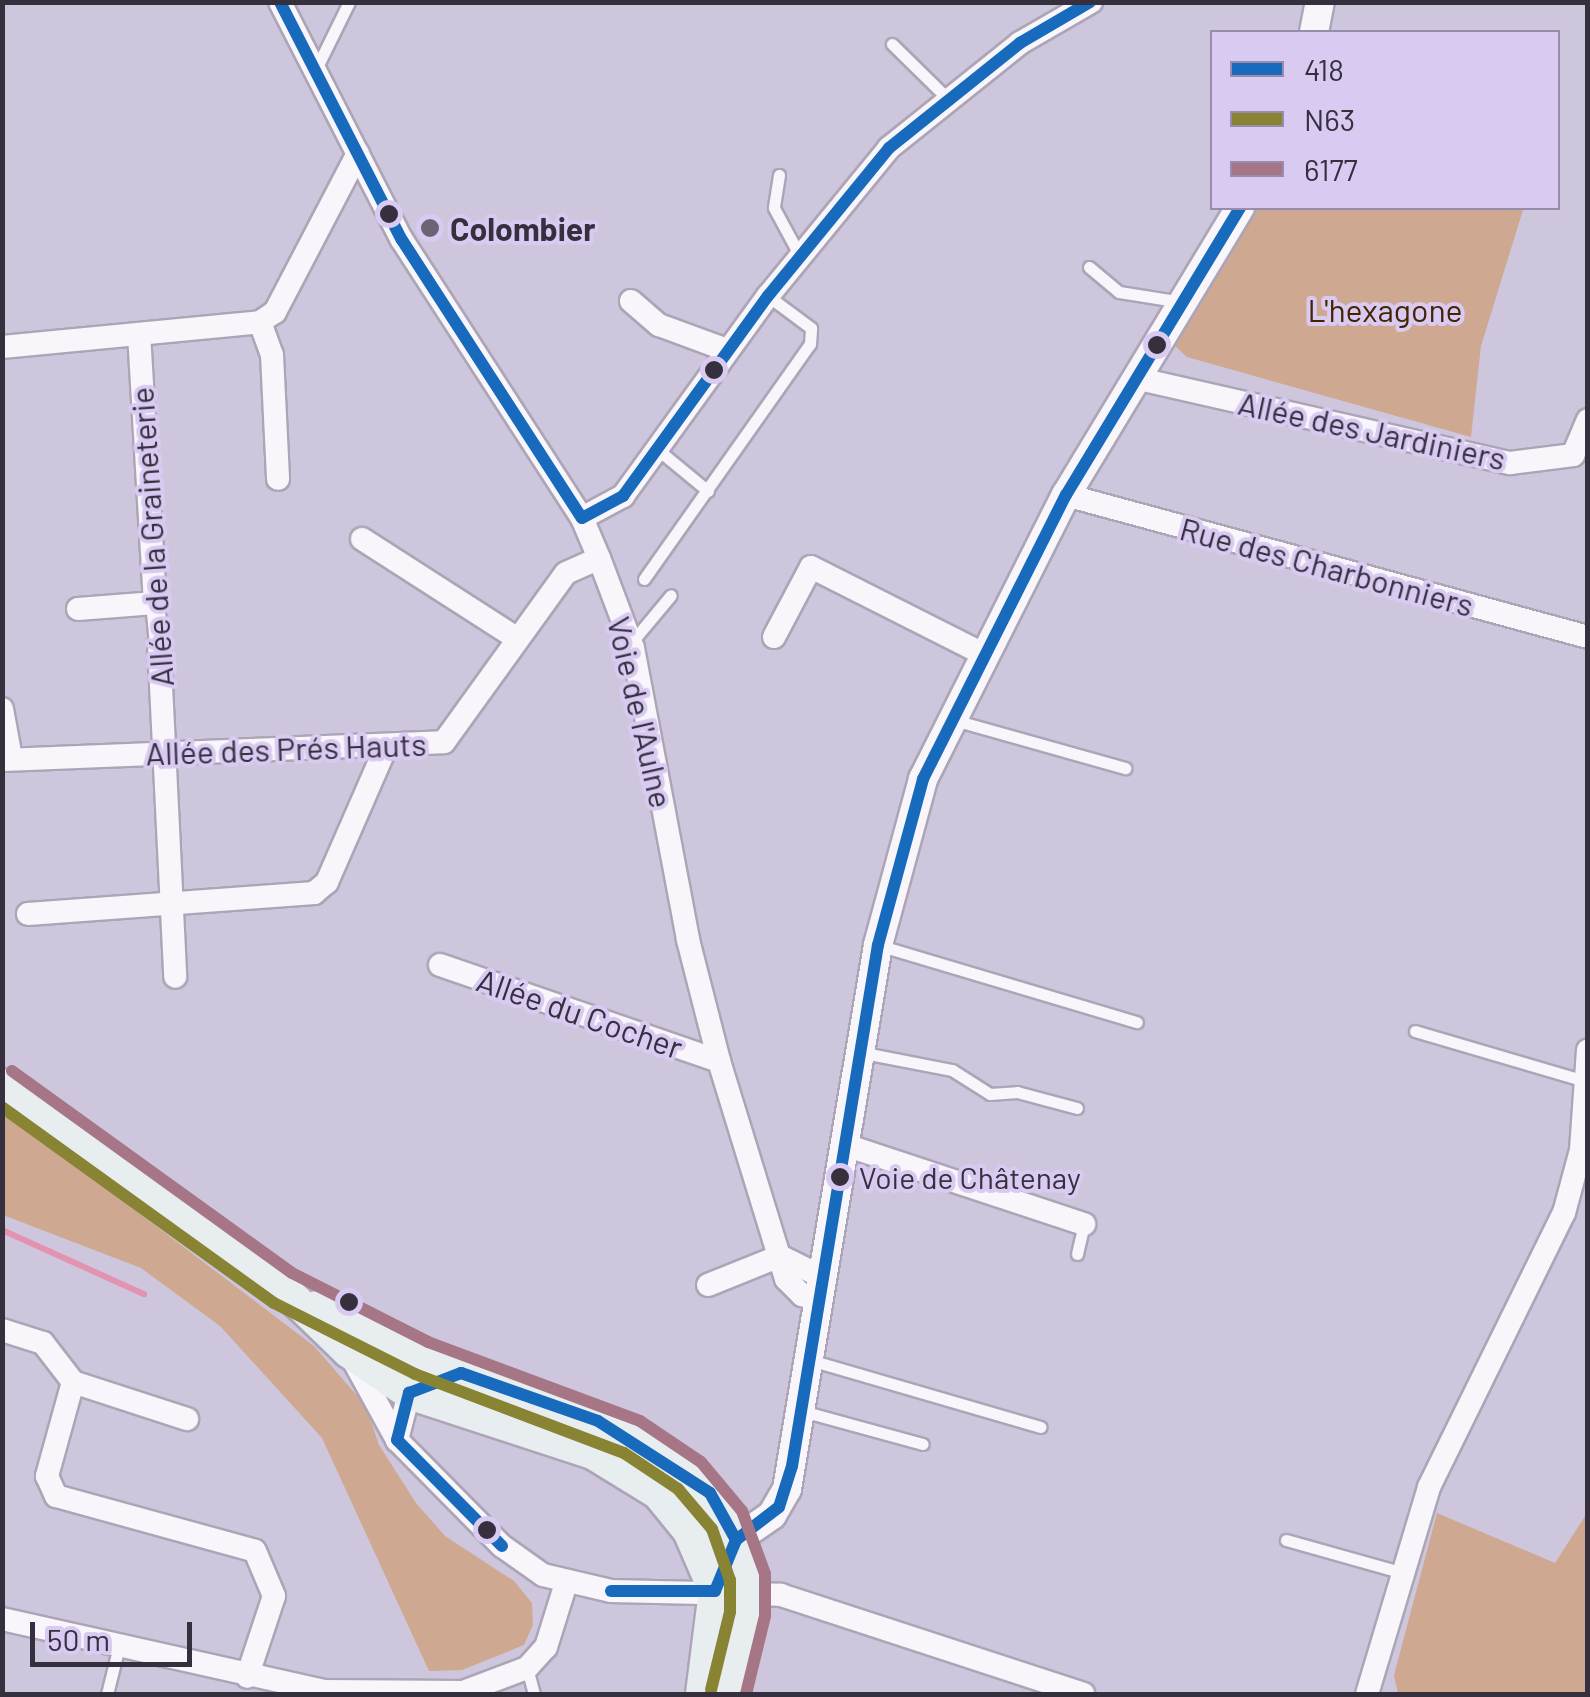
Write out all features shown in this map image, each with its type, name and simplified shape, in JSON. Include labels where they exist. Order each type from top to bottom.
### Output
[{"type":"main road","points":[[2,1085],[282,1288],[348,1351],[409,1392],[620,1466],[658,1493],[689,1531],[715,1592],[702,1694]]},
{"type":"main road","points":[[282,1288],[461,1373],[598,1421],[662,1454],[710,1493],[736,1540],[749,1591],[728,1694]]},
{"type":"street","points":[[582,518],[623,496],[768,296],[889,148],[1020,43],[1091,2]]},
{"type":"street","points":[[1314,30],[1320,2]]},
{"type":"street","name":"Voie de l'Aulne","points":[[283,4],[402,240],[582,518],[599,558],[632,642],[688,940],[719,1061],[793,1288],[822,1289]]},
{"type":"street","points":[[2,347],[139,338],[260,322],[275,312],[358,153]]},
{"type":"street","points":[[715,1592],[736,1540],[780,1507],[802,1411],[878,945],[922,779],[1066,495],[1239,210]]},
{"type":"street","points":[[631,300],[659,325],[727,350]]},
{"type":"street","points":[[260,322],[272,355],[278,478]]},
{"type":"street","name":"Allée de la Graineterie","points":[[139,338],[176,977]]},
{"type":"street","name":"Allée des Jardiniers","points":[[1135,378],[1510,463],[1573,456],[1588,420]]},
{"type":"street","name":"Rue des Charbonniers","points":[[1066,495],[1588,637]]},
{"type":"street","points":[[362,539],[516,638]]},
{"type":"street","name":"Allée des Prés Hauts","points":[[7,759],[430,746],[454,734],[516,638],[566,573],[599,558]]},
{"type":"street","points":[[774,637],[811,567],[983,654]]},
{"type":"street","points":[[78,609],[155,604]]},
{"type":"street","points":[[2,709],[7,759]]},
{"type":"street","points":[[28,914],[314,893],[327,882],[385,749]]},
{"type":"street","name":"Allée du Cocher","points":[[440,965],[719,1061]]},
{"type":"street","points":[[1367,1694],[1400,1572],[1429,1487],[1564,1213],[1581,1150],[1588,1050]]},
{"type":"street","points":[[845,1145],[1084,1224]]},
{"type":"street","points":[[708,1286],[780,1256]]},
{"type":"street","points":[[2,1330],[44,1343],[73,1382],[188,1418]]},
{"type":"street","points":[[348,1351],[397,1440],[502,1546],[566,1582],[610,1591],[749,1591],[781,1595],[1083,1694]]},
{"type":"street","points":[[397,1440],[409,1392],[461,1373]]},
{"type":"street","points":[[73,1382],[47,1476],[56,1496],[254,1551],[274,1596],[247,1676]]},
{"type":"street","points":[[2,1620],[247,1676],[367,1694],[464,1692],[527,1668],[546,1646],[566,1582]]},
{"type":"lane","points":[[316,69],[349,2]]},
{"type":"lane","points":[[892,44],[949,100]]},
{"type":"lane","points":[[778,176],[774,208],[800,256]]},
{"type":"lane","points":[[1089,267],[1119,292],[1182,302]]},
{"type":"lane","points":[[644,580],[810,344],[810,328],[768,296]]},
{"type":"lane","points":[[657,448],[708,490]]},
{"type":"lane","points":[[632,642],[671,594]]},
{"type":"lane","points":[[950,719],[1125,768]]},
{"type":"lane","points":[[878,945],[1136,1022]]},
{"type":"lane","points":[[1415,1032],[1585,1081]]},
{"type":"lane","points":[[859,1052],[952,1070],[990,1094],[1017,1092],[1077,1108]]},
{"type":"lane","points":[[1077,1254],[1084,1224]]},
{"type":"lane","points":[[810,1360],[1040,1427]]},
{"type":"lane","points":[[802,1411],[923,1444]]},
{"type":"lane","points":[[1286,1540],[1400,1572]]},
{"type":"lane","points":[[107,1694],[119,1646]]},
{"type":"lane","points":[[527,1668],[534,1694]]},
{"type":"green space","name":"L'hexagone","points":[[1253,210],[1523,210],[1481,346],[1471,437],[1187,357],[1175,346]]},
{"type":"green space","points":[[2,1109],[314,1346],[366,1406],[379,1445],[416,1503],[445,1536],[514,1581],[532,1603],[533,1625],[524,1645],[462,1670],[429,1671],[322,1438],[220,1326],[141,1268],[3,1215]]},
{"type":"green space","points":[[1437,1513],[1555,1563],[1587,1513],[1587,1694],[1398,1694],[1394,1675]]},
{"type":"waterway","points":[[2,1230],[144,1294]]},
{"type":"transit line","name":"418","points":[[280,2],[402,240],[582,518]]},
{"type":"transit line","name":"418","points":[[582,518],[623,496],[768,296],[889,148],[1020,43],[1090,2]]},
{"type":"transit line","name":"418","points":[[611,1591],[715,1591],[736,1540],[779,1507],[792,1466],[878,945],[923,779],[1066,495],[1239,210]]},
{"type":"transit line","name":"6177","points":[[12,1071],[292,1273],[428,1342],[640,1421],[701,1462],[742,1511],[765,1574],[765,1616],[746,1694]]},
{"type":"transit line","name":"N63","points":[[2,1107],[274,1303],[415,1374],[624,1453],[678,1489],[712,1529],[730,1580],[730,1612],[711,1690]]},
{"type":"transit line","name":"418","points":[[502,1546],[397,1440],[409,1393],[461,1373],[598,1421],[710,1493],[736,1540]]},
{"type":"place","name":"Colombier","points":[[430,228]]},
{"type":"place","name":"Voie de Châtenay","points":[[840,1177]]}]
